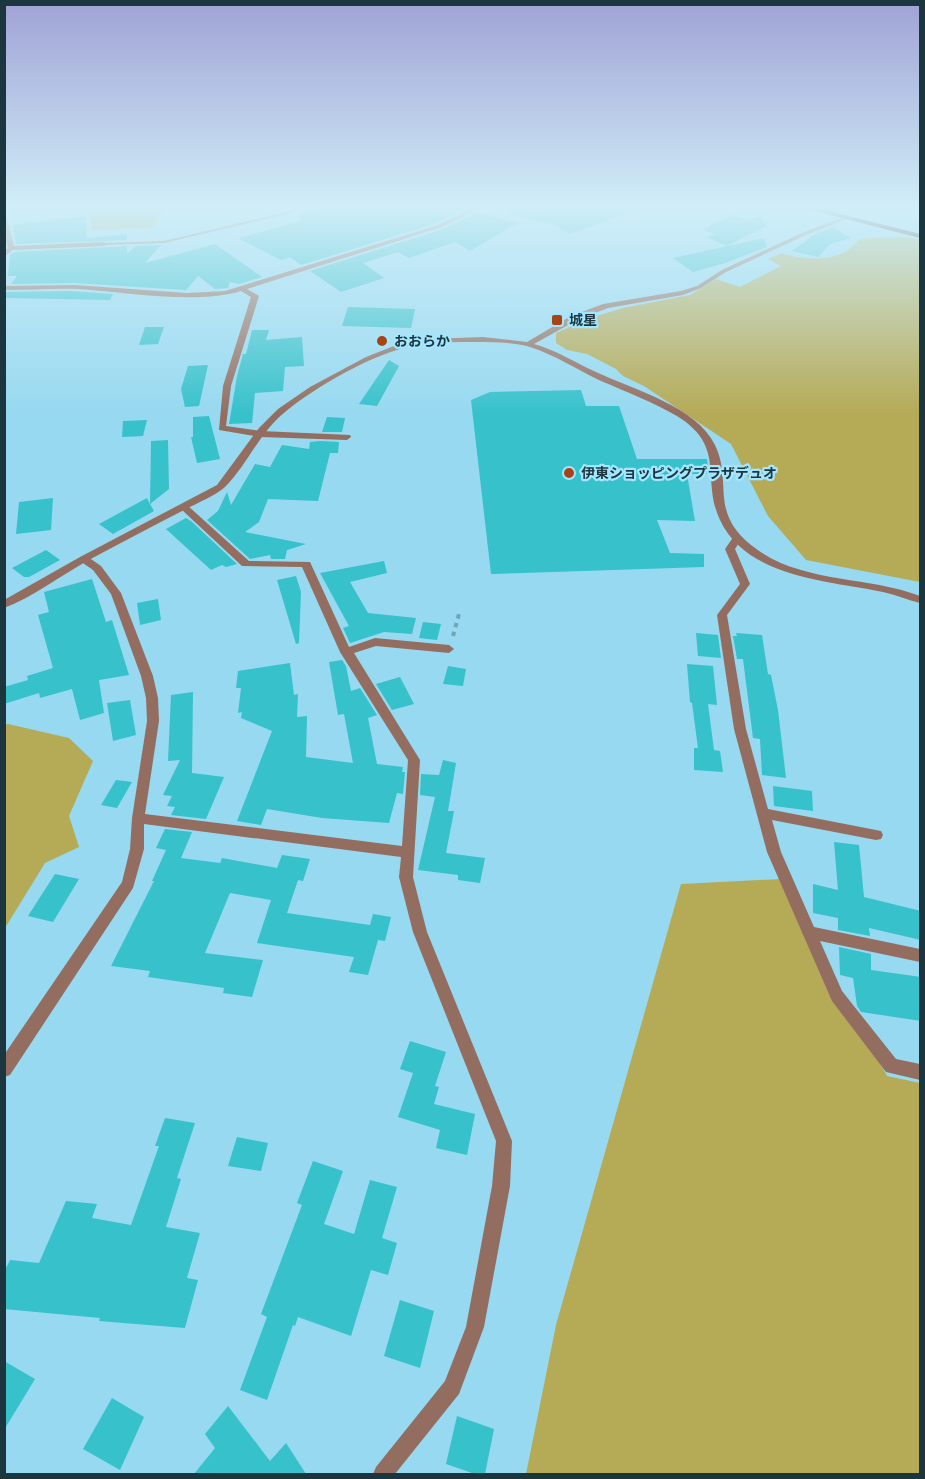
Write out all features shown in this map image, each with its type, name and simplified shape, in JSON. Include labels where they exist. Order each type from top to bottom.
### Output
[{"type":"street","points":[[4,288],[75,287],[198,295],[226,292],[280,276]]},
{"type":"street","points":[[528,344],[574,318],[606,306],[683,293],[717,276]]},
{"type":"street","points":[[242,288],[255,296],[227,386],[222,428],[261,434],[347,438]]},
{"type":"street","points":[[4,605],[84,559],[220,487],[231,476],[261,434],[288,406],[310,391],[403,346],[482,340],[528,344],[682,416],[704,434],[713,452],[716,487],[723,517],[737,538],[779,565],[817,578],[888,590],[921,600]]},
{"type":"street","points":[[184,507],[246,564],[306,564],[346,652],[414,760],[406,877],[420,932],[504,1141],[501,1186],[475,1327],[452,1388],[383,1474]]},
{"type":"street","points":[[737,538],[730,549],[745,584],[722,615],[740,729],[774,852],[837,996],[892,1066],[921,1072]]},
{"type":"street","points":[[4,1069],[128,884],[137,849],[138,818],[153,721],[152,698],[147,676],[116,593],[97,568],[84,559]]},
{"type":"street","points":[[346,652],[375,642],[449,649]]},
{"type":"street","points":[[763,813],[876,835]]},
{"type":"street","points":[[138,818],[408,852]]},
{"type":"street","points":[[808,932],[921,955]]},
{"type":"path","points":[[449,649],[459,614]]},
{"type":"shaded area","points":[[761,276],[920,276],[920,582],[806,560],[768,516],[731,444],[644,386],[623,376],[616,369],[587,354],[567,350],[556,343],[556,333],[590,318],[623,308],[690,295],[716,279],[740,287]]},
{"type":"shaded area","points":[[4,725],[69,738],[93,761],[69,816],[79,847],[45,863],[5,928]]},
{"type":"shaded area","points":[[781,879],[887,1076],[920,1083],[920,1474],[526,1474],[556,1325],[681,884]]},
{"type":"building","points":[[17,276],[198,276],[186,290],[75,283],[11,284]]},
{"type":"building","points":[[198,276],[262,277],[239,284],[230,282],[228,288],[215,289]]},
{"type":"building","points":[[317,276],[381,276],[384,278],[341,292]]},
{"type":"building","points":[[70,291],[113,294],[110,300],[4,298],[4,292]]},
{"type":"building","points":[[348,307],[415,309],[411,328],[342,326]]},
{"type":"building","points":[[145,327],[164,327],[158,344],[139,345]]},
{"type":"building","points":[[252,330],[269,330],[266,340],[302,337],[304,366],[285,367],[283,391],[255,393],[252,423],[229,424],[237,376]]},
{"type":"building","points":[[389,360],[399,366],[377,406],[359,404]]},
{"type":"building","points":[[208,365],[199,406],[185,407],[181,389],[188,366]]},
{"type":"building","points":[[581,390],[586,406],[619,406],[637,459],[707,459],[709,474],[687,474],[695,521],[657,520],[670,553],[704,554],[704,567],[491,574],[471,400],[490,392]]},
{"type":"building","points":[[209,416],[220,459],[197,463],[191,437],[193,437],[193,417]]},
{"type":"building","points":[[327,417],[345,418],[342,432],[322,432]]},
{"type":"building","points":[[147,420],[143,436],[122,437],[123,421]]},
{"type":"building","points":[[168,440],[169,489],[150,504],[151,441]]},
{"type":"building","points":[[310,442],[339,442],[338,453],[330,453],[318,501],[268,499],[259,522],[245,532],[306,544],[287,550],[285,559],[271,559],[270,555],[250,559],[207,520],[218,511],[227,492],[231,505],[255,464],[270,467],[282,445],[309,449]]},
{"type":"building","points":[[53,498],[51,530],[16,534],[19,502]]},
{"type":"building","points":[[147,498],[154,511],[113,534],[99,524]]},
{"type":"building","points":[[186,518],[237,564],[226,567],[222,565],[211,570],[166,529]]},
{"type":"building","points":[[46,550],[60,560],[29,577],[24,577],[12,568]]},
{"type":"building","points":[[384,561],[387,573],[350,582],[368,613],[416,618],[412,634],[384,632],[350,643],[343,628],[349,626],[320,573]]},
{"type":"building","points":[[296,576],[301,592],[299,643],[296,644],[277,580]]},
{"type":"building","points":[[92,579],[106,622],[112,620],[129,675],[99,680],[104,713],[80,720],[72,689],[40,698],[39,693],[4,704],[4,687],[28,680],[27,676],[53,668],[38,615],[49,612],[44,592]]},
{"type":"building","points":[[158,599],[161,620],[140,625],[137,603]]},
{"type":"building","points":[[423,622],[441,624],[437,640],[419,638]]},
{"type":"building","points":[[696,633],[718,635],[721,658],[698,656]]},
{"type":"building","points":[[736,633],[762,635],[768,674],[771,675],[778,710],[786,778],[762,775],[760,739],[753,738],[743,659],[737,659],[733,636],[737,636]]},
{"type":"building","points":[[342,660],[346,666],[351,691],[360,688],[377,715],[368,718],[377,764],[403,767],[402,772],[405,772],[403,794],[397,793],[389,823],[322,818],[267,809],[261,825],[237,821],[272,731],[241,718],[242,712],[238,713],[241,688],[236,688],[238,671],[290,663],[294,695],[298,694],[297,717],[307,716],[306,757],[353,763],[344,714],[338,715],[329,662]]},
{"type":"building","points":[[687,664],[713,666],[717,705],[708,704],[714,750],[720,751],[723,772],[694,770],[694,748],[698,748],[690,702]]},
{"type":"building","points":[[448,666],[466,669],[463,686],[443,684]]},
{"type":"building","points":[[400,677],[414,704],[392,710],[376,684]]},
{"type":"building","points":[[193,692],[192,773],[224,777],[206,819],[171,815],[175,807],[167,806],[172,796],[163,795],[180,760],[168,761],[171,695]]},
{"type":"building","points":[[130,700],[136,735],[113,741],[107,703]]},
{"type":"building","points":[[443,760],[456,763],[448,811],[454,811],[446,853],[485,858],[480,883],[458,880],[458,875],[418,870],[435,797],[420,795],[421,774],[439,775]]},
{"type":"building","points":[[116,780],[132,782],[117,808],[101,805]]},
{"type":"building","points":[[773,786],[812,791],[813,811],[774,806]]},
{"type":"building","points":[[165,829],[192,832],[181,858],[220,863],[222,858],[277,868],[282,855],[310,859],[303,881],[298,880],[287,913],[370,925],[373,914],[391,917],[385,941],[378,940],[368,975],[349,972],[354,957],[257,943],[271,900],[230,893],[205,953],[263,960],[252,997],[223,993],[224,988],[148,977],[150,971],[111,966],[154,881],[152,881],[166,850],[156,848]]},
{"type":"building","points":[[834,842],[859,845],[864,897],[921,911],[921,940],[869,928],[870,936],[838,930],[838,918],[813,913],[813,884],[838,890]]},
{"type":"building","points":[[55,874],[79,879],[53,922],[28,916]]},
{"type":"building","points":[[839,947],[871,954],[871,970],[921,977],[921,1021],[861,1012],[857,1006],[853,978],[840,975]]},
{"type":"building","points":[[410,1041],[446,1052],[435,1086],[439,1087],[434,1104],[475,1114],[467,1155],[436,1148],[440,1130],[398,1117],[413,1073],[400,1069]]},
{"type":"building","points":[[165,1118],[195,1123],[177,1178],[181,1179],[166,1227],[200,1233],[187,1278],[198,1280],[185,1328],[99,1321],[100,1318],[4,1309],[4,1272],[10,1260],[39,1263],[66,1201],[97,1204],[92,1218],[131,1225],[159,1146],[155,1146]]},
{"type":"building","points":[[237,1137],[268,1143],[261,1171],[228,1166]]},
{"type":"building","points":[[313,1161],[343,1171],[324,1224],[354,1234],[370,1180],[397,1187],[382,1238],[397,1243],[388,1275],[371,1270],[351,1336],[298,1317],[295,1326],[293,1325],[267,1400],[240,1390],[267,1317],[261,1314],[302,1205],[297,1203]]},
{"type":"building","points":[[400,1300],[434,1311],[420,1368],[384,1356]]},
{"type":"building","points":[[4,1361],[35,1379],[4,1430]]},
{"type":"building","points":[[112,1398],[144,1417],[120,1470],[83,1449]]},
{"type":"building","points":[[228,1406],[270,1461],[286,1443],[306,1474],[194,1474],[215,1448],[205,1434]]},
{"type":"building","points":[[457,1416],[494,1429],[485,1474],[475,1474],[446,1464]]},
{"type":"place","name":"城星","points":[[557,320]]},
{"type":"place","name":"おおらか","points":[[382,341]]},
{"type":"place","name":"伊東ショッピングプラザデュオ","points":[[569,473]]}]
